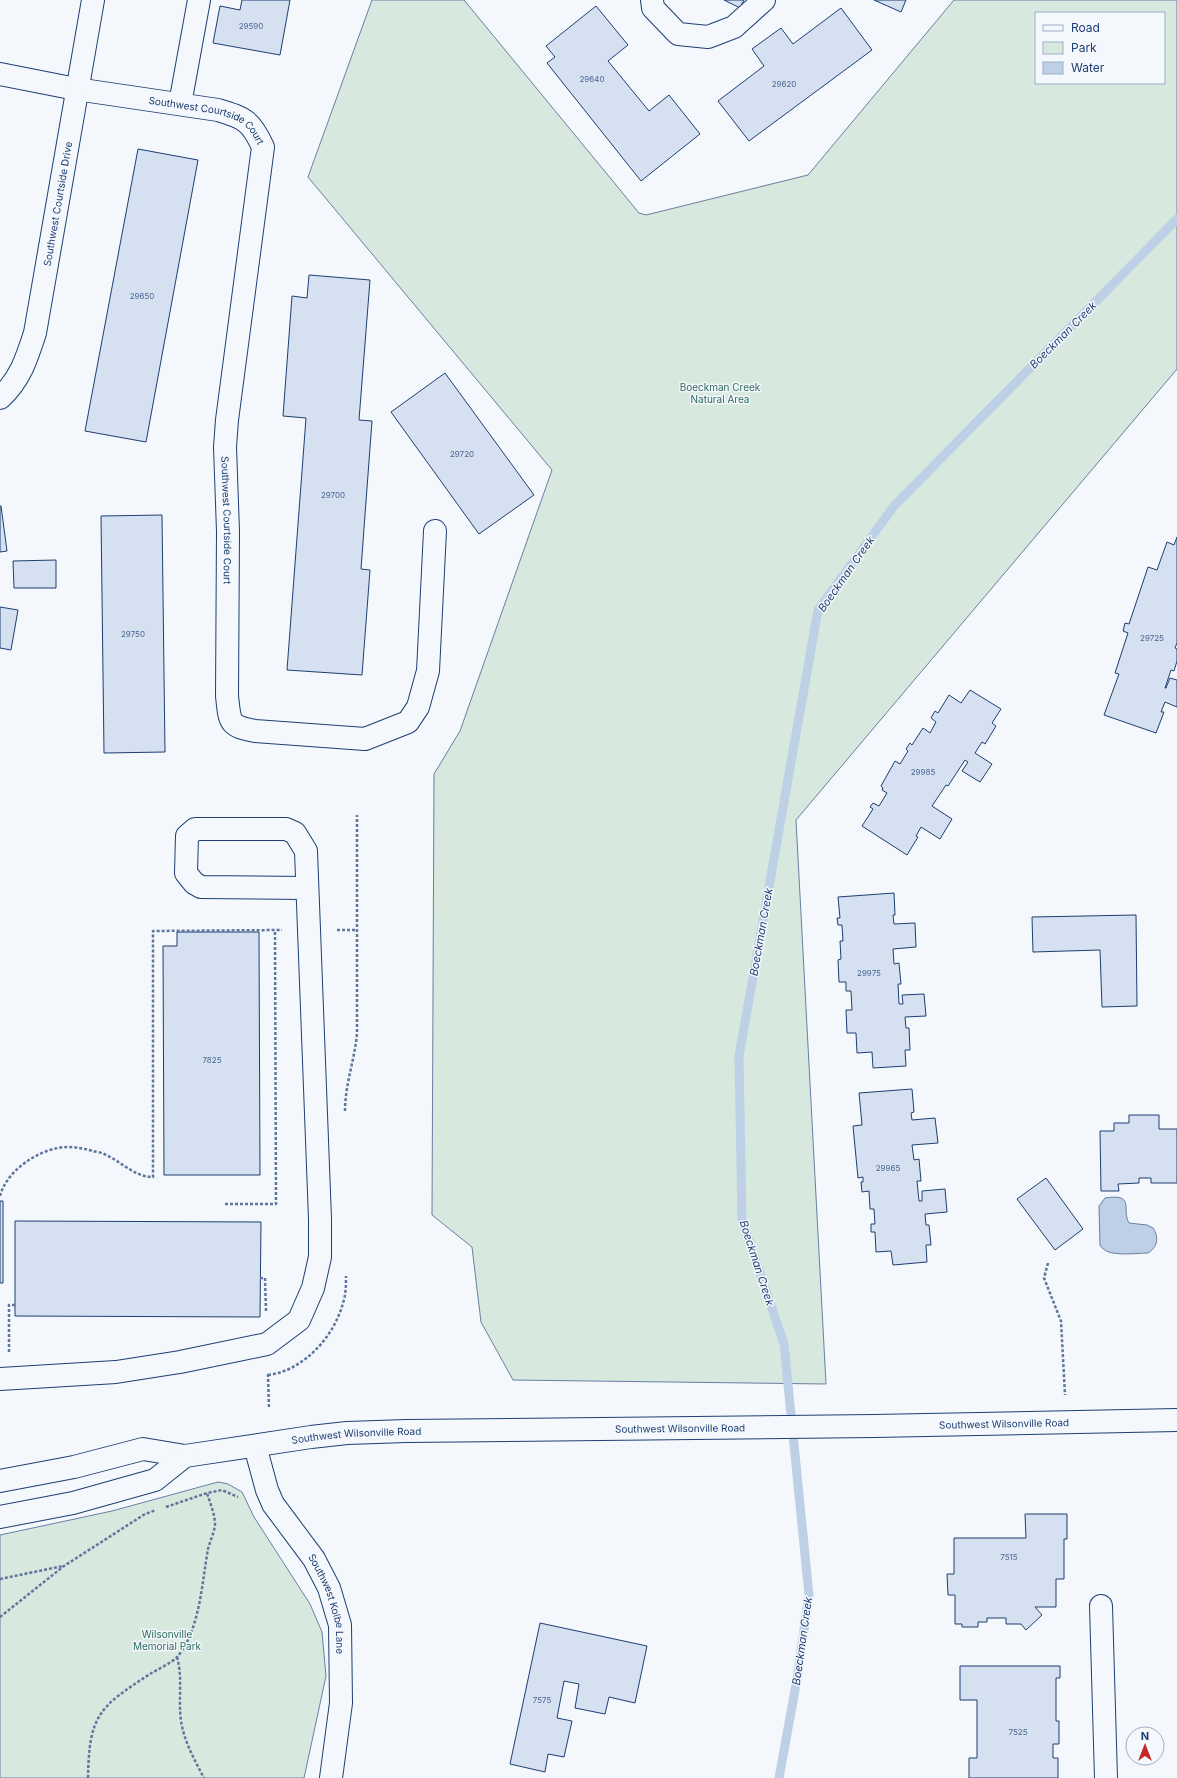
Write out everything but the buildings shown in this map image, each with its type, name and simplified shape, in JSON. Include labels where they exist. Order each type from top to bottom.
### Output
[{"type":"street","name":"Southwest Courtside Drive","points":[[0,398],[7,392],[24,366],[35,333],[76,89],[93,0]]},
{"type":"street","points":[[180,104],[200,0]]},
{"type":"street","points":[[652,0],[653,8],[678,34],[708,37],[734,27],[764,0]]},
{"type":"street","name":"Southwest Courtside Court","points":[[0,74],[76,89],[218,110],[239,116],[255,129],[263,147],[227,420],[225,447],[228,531],[227,696],[229,717],[233,724],[238,728],[255,731],[365,739],[408,722],[418,707],[428,671],[435,531]]},
{"type":"street","points":[[0,1379],[116,1372],[180,1362],[267,1344],[299,1320],[313,1288],[320,1257],[306,851],[295,833],[286,829],[195,829],[187,836],[186,873],[194,883],[201,887],[307,888]]},
{"type":"street","name":"Southwest Wilsonville Road","points":[[0,1481],[74,1467],[143,1449],[185,1456],[347,1433],[406,1431],[874,1426],[1177,1420]]},
{"type":"street","name":"Southwest Kolbe Lane","points":[[255,1446],[267,1490],[273,1504],[314,1559],[329,1588],[340,1625],[341,1703],[331,1778]]},
{"type":"street","points":[[0,1517],[73,1503],[155,1480],[185,1456]]},
{"type":"street","points":[[1101,1606],[1106,1778]]},
{"type":"path","points":[[225,1204],[276,1204],[275,930]]},
{"type":"path","points":[[0,1196],[8,1182],[22,1165],[43,1153],[54,1149],[68,1147],[103,1153],[132,1171],[147,1177],[153,1177],[153,931],[357,930]]},
{"type":"path","points":[[1048,1264],[1044,1278],[1060,1321],[1064,1368],[1066,1422]]},
{"type":"path","points":[[260,1278],[266,1278],[266,1313]]},
{"type":"path","points":[[2,1354],[9,1354],[9,1305],[15,1305]]},
{"type":"path","points":[[268,1368],[269,1409]]},
{"type":"path","points":[[0,1617],[64,1566],[145,1514],[207,1493],[222,1490],[238,1497]]},
{"type":"path","points":[[88,1778],[88,1755],[91,1736],[96,1721],[105,1708],[119,1694],[177,1657],[194,1628],[210,1542],[215,1526],[213,1510],[207,1493]]},
{"type":"path","points":[[0,1579],[64,1566]]},
{"type":"path","points":[[177,1657],[181,1687],[181,1722],[187,1743],[204,1778]]},
{"type":"green space","name":"Boeckman Creek Natural Area","points":[[372,0],[464,0],[639,213],[646,215],[808,175],[954,0],[1177,0],[1177,369],[796,820],[826,1384],[513,1380],[481,1322],[472,1247],[432,1215],[434,774],[460,731],[552,470],[308,177]]},
{"type":"green space","name":"Wilsonville Memorial Park","points":[[218,1482],[228,1484],[242,1492],[254,1517],[310,1604],[322,1632],[326,1676],[304,1778],[0,1778],[0,1535],[112,1511]]},
{"type":"water","points":[[1115,1197],[1124,1200],[1129,1223],[1147,1225],[1153,1228],[1157,1238],[1156,1245],[1151,1251],[1148,1253],[1121,1254],[1108,1252],[1103,1249],[1100,1245],[1099,1206],[1105,1198]]},
{"type":"waterway","name":"Boeckman Creek","points":[[779,1778],[797,1679],[809,1595],[784,1344],[742,1220],[739,1056],[818,610],[894,506],[1177,219]]}]
